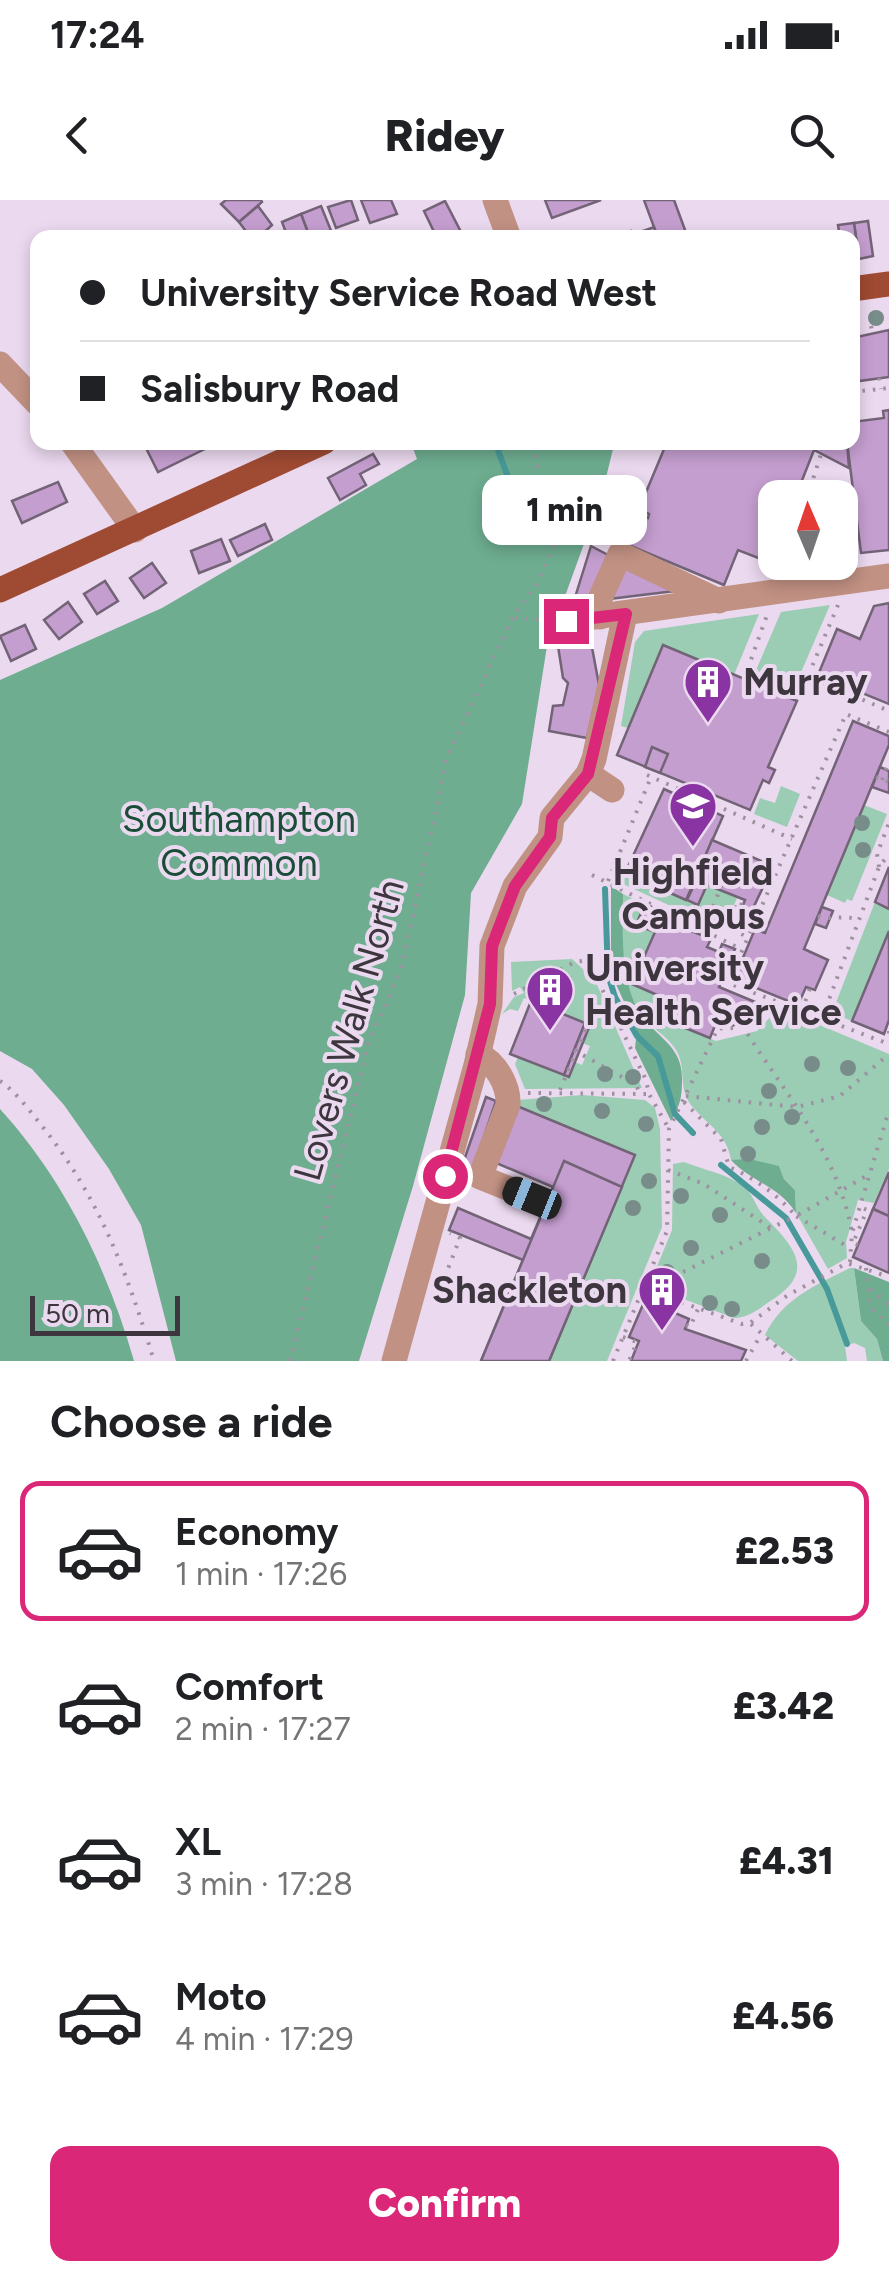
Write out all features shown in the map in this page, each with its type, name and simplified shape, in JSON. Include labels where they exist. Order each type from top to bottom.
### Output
[{"type":"main road","points":[[860,289],[889,284]]},
{"type":"main road","points":[[0,590],[307,450]]},
{"type":"street","points":[[495,200],[505,230]]},
{"type":"street","points":[[0,364],[30,396]]},
{"type":"street","points":[[78,450],[135,530]]},
{"type":"street","points":[[613,616],[599,601],[620,554],[719,601]]},
{"type":"street","points":[[566,621],[889,576]]},
{"type":"street","points":[[394,1361],[490,1004],[492,946],[515,886],[550,837],[552,818],[588,774],[613,616]]},
{"type":"street","points":[[588,774],[612,790]]},
{"type":"street","points":[[478,1054],[497,1070],[509,1094],[480,1177],[532,1198]]},
{"type":"path","points":[[871,326],[873,335]]},
{"type":"path","points":[[879,378],[881,389]]},
{"type":"path","points":[[860,391],[889,388]]},
{"type":"path","name":"Lovers Walk North","points":[[290,1361],[370,1040],[402,972],[447,757],[513,618],[537,584],[558,523],[534,450]]},
{"type":"path","points":[[813,480],[821,454]]},
{"type":"path","points":[[847,582],[808,676],[889,711]]},
{"type":"path","points":[[744,679],[777,592]]},
{"type":"path","points":[[513,618],[566,621]]},
{"type":"path","points":[[889,732],[846,714],[727,987],[889,1044]]},
{"type":"path","points":[[889,762],[879,778],[889,782]]},
{"type":"path","points":[[608,881],[649,776],[792,838]]},
{"type":"path","points":[[879,867],[877,854],[889,823]]},
{"type":"path","points":[[822,1018],[879,867],[889,854]]},
{"type":"path","points":[[704,860],[728,870],[708,918],[746,936]]},
{"type":"path","points":[[592,875],[741,949]]},
{"type":"path","points":[[727,926],[738,902],[742,903],[734,921],[742,921],[738,933]]},
{"type":"path","points":[[818,916],[859,920]]},
{"type":"path","points":[[516,993],[575,962],[588,960],[646,1080],[648,1094],[669,1129],[667,1231],[613,1361]]},
{"type":"path","points":[[802,1011],[810,988]]},
{"type":"path","points":[[669,1129],[718,1028],[742,1025],[756,1018],[767,999]]},
{"type":"path","points":[[560,1092],[588,1024],[608,1004]]},
{"type":"path","points":[[742,1025],[831,1162],[843,1190],[852,1233]]},
{"type":"path","points":[[575,1050],[636,1085],[641,1094]]},
{"type":"path","points":[[684,1102],[797,1107],[840,1096],[889,1054]]},
{"type":"path","points":[[0,1080],[57,1144],[97,1205],[121,1257],[154,1361]]},
{"type":"path","points":[[522,1093],[648,1094]]},
{"type":"path","points":[[684,1102],[721,1139],[730,1167],[786,1202],[794,1217],[850,1248]]},
{"type":"path","points":[[850,1262],[852,1233],[889,1110]]},
{"type":"path","points":[[668,1170],[704,1184],[772,1228]]},
{"type":"path","points":[[662,1295],[669,1279],[780,1225],[870,1174]]},
{"type":"path","points":[[858,1245],[853,1243],[866,1212],[860,1206]]},
{"type":"path","points":[[850,1262],[889,1277]]},
{"type":"path","points":[[750,1324],[788,1295],[850,1262]]},
{"type":"path","points":[[866,1268],[871,1308],[889,1325]]},
{"type":"path","points":[[868,1286],[889,1305]]},
{"type":"path","points":[[642,1288],[750,1324],[791,1361]]},
{"type":"path","points":[[686,1325],[690,1327],[698,1309]]},
{"type":"path","points":[[746,1361],[760,1336]]},
{"type":"path","points":[[622,1337],[637,1342],[629,1361]]},
{"type":"green space","name":"Southampton Common","points":[[414,450],[613,450],[602,494],[547,646],[522,804],[471,893],[465,995],[413,1186],[359,1361],[176,1361],[141,1225],[109,1169],[64,1105],[32,1069],[0,1051],[0,680],[162,608],[417,459]]},
{"type":"green space","points":[[830,605],[799,677],[807,681],[797,701],[751,682],[781,612]]},
{"type":"green space","points":[[759,614],[734,675],[663,646],[628,728],[621,726],[635,642],[644,631]]},
{"type":"green space","points":[[781,786],[800,794],[787,827],[754,814],[760,798],[775,803]]},
{"type":"green space","points":[[864,805],[887,814],[852,901],[847,899],[845,903],[827,895]]},
{"type":"green space","points":[[625,873],[697,905],[707,884],[737,898],[727,922],[705,913],[701,920],[621,883]]},
{"type":"green space","points":[[611,886],[623,894],[624,963],[634,1002],[670,1046],[680,1065],[681,1095],[671,1121],[635,1048],[637,1030],[615,982],[611,965]]},
{"type":"green space","points":[[623,894],[645,904],[636,925],[655,932],[632,984],[664,998],[657,1016],[716,1041],[757,1031],[779,1008],[889,1054],[889,1169],[874,1203],[858,1200],[846,1242],[847,1258],[828,1269],[796,1213],[795,1190],[784,1179],[779,1166],[731,1160],[721,1136],[691,1105],[684,1091],[678,1054],[640,1015],[630,996],[623,953]]},
{"type":"green space","points":[[875,902],[889,909],[889,931],[852,1021],[832,1013]]},
{"type":"green space","points":[[572,959],[595,980],[642,1088],[525,1089],[515,1064],[518,1057],[570,1060],[582,1065],[590,1046],[577,1041],[584,1023],[524,998],[518,1011],[510,1009],[502,1014],[514,997],[524,993],[520,987],[512,991],[511,962]]},
{"type":"green space","points":[[582,1095],[645,1100],[655,1108],[660,1129],[662,1227],[607,1361],[549,1361],[635,1155],[517,1106],[517,1100]]},
{"type":"green space","points":[[0,1109],[44,1165],[81,1227],[111,1293],[134,1361],[0,1361]]},
{"type":"green space","points":[[749,1159],[779,1166],[784,1179],[795,1190],[796,1213],[781,1196],[731,1160]]},
{"type":"green space","points":[[684,1162],[728,1177],[746,1188],[795,1256],[795,1277],[788,1287],[745,1316],[734,1318],[649,1286],[672,1230],[673,1164]]},
{"type":"green space","points":[[854,1268],[861,1321],[877,1339],[883,1361],[867,1361],[865,1348],[854,1343],[845,1346],[847,1361],[798,1361],[765,1335],[790,1302]]},
{"type":"green space","points":[[854,1268],[889,1282],[889,1361],[883,1361],[877,1339],[861,1321]]},
{"type":"building","points":[[226,200],[262,202],[239,222],[221,204]]},
{"type":"building","points":[[351,200],[358,220],[336,228],[328,207]]},
{"type":"building","points":[[361,200],[391,200],[397,214],[370,223]]},
{"type":"building","points":[[545,200],[601,200],[552,218]]},
{"type":"building","points":[[644,200],[674,200],[685,230],[655,230]]},
{"type":"building","points":[[445,201],[460,230],[433,230],[424,211]]},
{"type":"building","points":[[258,206],[272,225],[267,230],[245,230],[239,222]]},
{"type":"building","points":[[321,206],[331,230],[307,230],[301,214]]},
{"type":"building","points":[[301,214],[307,230],[285,230],[282,222]]},
{"type":"building","points":[[868,221],[873,256],[860,259],[860,230],[855,230],[854,223]]},
{"type":"building","points":[[854,223],[855,230],[839,230],[838,225]]},
{"type":"building","points":[[889,330],[889,377],[860,381],[860,336]]},
{"type":"building","points":[[889,410],[889,550],[861,553],[858,480],[852,480],[848,450],[860,450],[860,421],[884,418],[883,411]]},
{"type":"building","points":[[147,450],[203,450],[158,472]]},
{"type":"building","points":[[664,450],[814,450],[802,480],[758,480],[758,558],[738,550],[724,585],[602,534],[615,504],[648,518],[649,514],[639,509]]},
{"type":"building","points":[[814,450],[848,450],[849,468]]},
{"type":"building","points":[[373,454],[379,464],[360,474],[366,485],[340,500],[328,478]]},
{"type":"building","points":[[58,482],[67,502],[22,523],[12,501]]},
{"type":"building","points":[[265,524],[272,540],[238,556],[230,540]]},
{"type":"building","points":[[221,539],[230,561],[199,573],[191,551]]},
{"type":"building","points":[[591,546],[610,556],[590,602],[573,604]]},
{"type":"building","points":[[152,563],[166,583],[144,598],[130,578]]},
{"type":"building","points":[[624,563],[683,590],[609,599]]},
{"type":"building","points":[[105,581],[118,601],[97,614],[84,594]]},
{"type":"building","points":[[68,602],[82,622],[59,639],[44,620]]},
{"type":"building","points":[[889,603],[889,704],[818,675],[837,629],[860,639],[874,606]]},
{"type":"building","points":[[25,625],[36,649],[11,661],[0,636]]},
{"type":"building","points":[[591,642],[599,685],[587,738],[549,731],[553,706],[563,705],[568,683],[563,678],[558,646]]},
{"type":"building","name":"Murray","points":[[663,645],[797,701],[768,767],[775,770],[769,783],[763,780],[750,810],[617,755]]},
{"type":"building","points":[[853,721],[889,736],[889,745],[804,949],[828,960],[815,990],[806,987],[798,1005],[734,979],[755,929],[765,933]]},
{"type":"building","points":[[652,747],[668,754],[660,773],[645,767]]},
{"type":"building","points":[[880,767],[889,771],[889,793],[872,787]]},
{"type":"building","points":[[664,789],[723,816],[686,900],[625,873]]},
{"type":"building","points":[[712,840],[773,866],[747,921],[738,917],[745,900],[695,880]]},
{"type":"building","points":[[889,867],[889,909],[875,902]]},
{"type":"building","points":[[695,883],[706,887],[698,905],[687,900]]},
{"type":"building","points":[[645,904],[674,917],[672,923],[711,939],[707,947],[719,952],[722,944],[735,949],[719,987],[760,1004],[755,1016],[732,1026],[716,1023],[710,1038],[656,1016],[664,998],[632,984],[655,932],[636,925]]},
{"type":"building","points":[[822,907],[833,911],[826,928],[815,924]]},
{"type":"building","points":[[889,931],[889,1020],[884,1034],[852,1021]]},
{"type":"building","name":"University Health Service","points":[[531,1001],[585,1023],[564,1075],[510,1054]]},
{"type":"building","points":[[585,1023],[590,1025],[569,1077],[564,1075]]},
{"type":"building","points":[[486,1097],[496,1101],[473,1169],[462,1166]]},
{"type":"building","points":[[517,1106],[635,1155],[549,1361],[481,1361],[523,1260],[449,1230],[458,1208],[531,1239],[553,1187],[494,1162]]},
{"type":"building","points":[[564,1161],[622,1187],[549,1361],[481,1361]]},
{"type":"building","points":[[889,1172],[889,1216],[873,1209]]},
{"type":"building","points":[[873,1209],[889,1216],[889,1273],[853,1257]]},
{"type":"building","name":"Shackleton","points":[[645,1300],[689,1319],[685,1329],[746,1350],[741,1361],[631,1361],[639,1341],[629,1337]]},
{"type":"waterway","points":[[498,450],[509,480],[536,517]]},
{"type":"waterway","points":[[605,889],[608,975],[615,997],[637,1036],[658,1056],[675,1114],[693,1133]]},
{"type":"waterway","points":[[721,1165],[786,1218],[827,1289],[847,1344]]},
{"type":"place","name":"Murray","points":[[708,724]]},
{"type":"place","name":"Highfield Campus","points":[[693,848]]},
{"type":"place","name":"University Health Service","points":[[550,1032]]},
{"type":"place","name":"Shackleton","points":[[662,1332]]},
{"type":"route","points":[[445,1176],[490,1004],[492,946],[515,886],[550,837],[552,818],[588,774],[594,760],[626,614],[566,621]]}]
